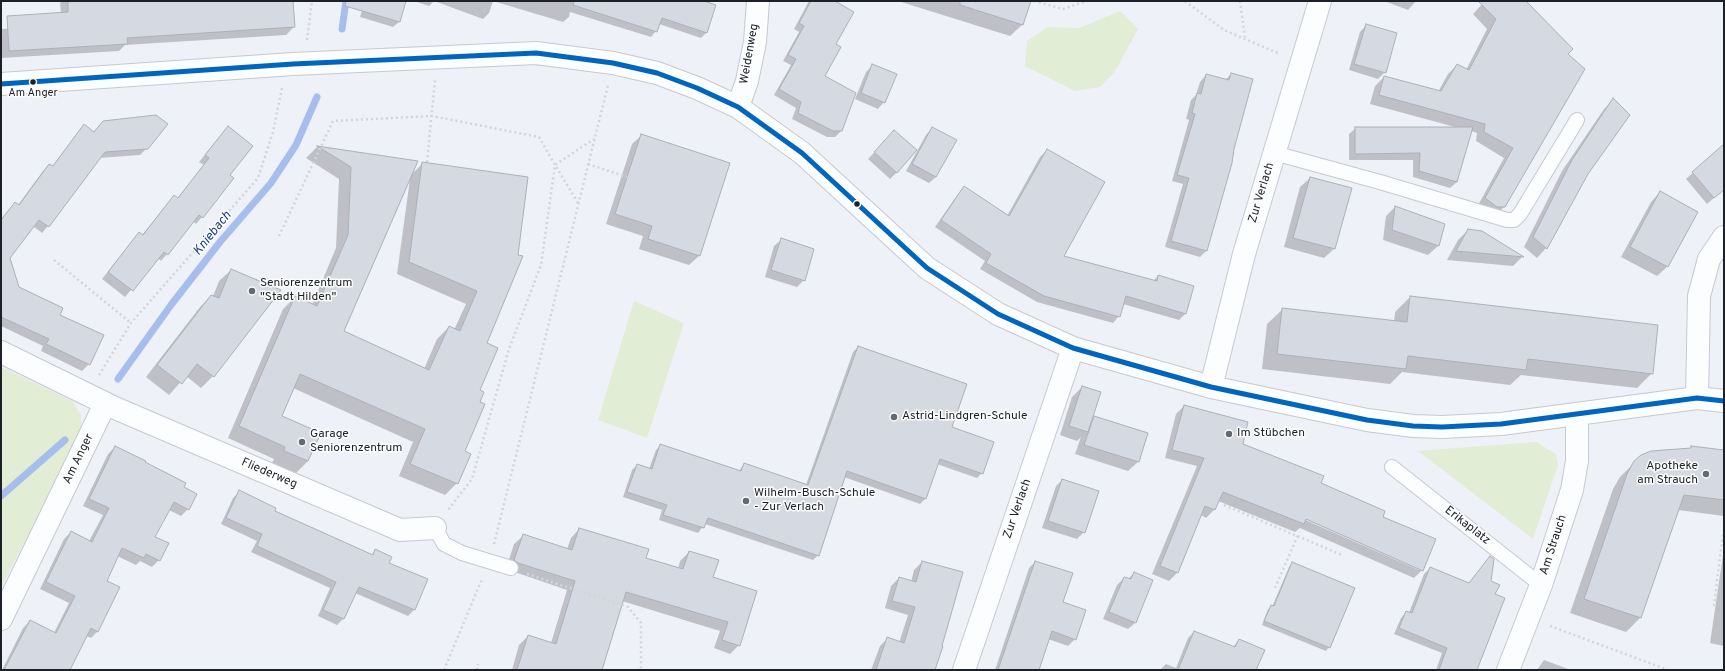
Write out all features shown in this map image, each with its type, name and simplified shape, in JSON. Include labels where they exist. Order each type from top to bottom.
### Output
[{"type":"street","name":"Weidenweg","points":[[738,107],[747,81],[755,42],[758,1]]},
{"type":"street","name":"Zur Verlach","points":[[1211,387],[1244,254],[1320,1]]},
{"type":"street","points":[[1,84],[294,64],[536,53],[613,63],[657,73],[697,88],[738,107],[802,153],[927,268],[998,314],[1073,348],[1211,387],[1367,420],[1413,426],[1442,427],[1501,424],[1578,415],[1697,398],[1724,401]]},
{"type":"street","points":[[1697,398],[1699,296],[1709,259],[1724,237]]},
{"type":"street","name":"Zur Verlach","points":[[964,670],[1073,348]]},
{"type":"street","points":[[1,352],[105,404]]},
{"type":"street","name":"Fliederweg","points":[[105,404],[400,530],[435,528]]},
{"type":"street","name":"Am Anger","points":[[1,619],[105,404]]},
{"type":"street","name":"Am Strauch","points":[[1508,670],[1541,585],[1572,490],[1577,461],[1578,415]]},
{"type":"lane","points":[[1274,153],[1380,182],[1508,220],[1514,220],[1520,214],[1577,120]]},
{"type":"lane","name":"Erikaplatz","points":[[1392,468],[1541,585]]},
{"type":"lane","points":[[435,528],[444,544],[462,553],[511,568]]},
{"type":"path","points":[[307,42],[312,1]]},
{"type":"path","points":[[1034,1],[1063,9],[1086,1]]},
{"type":"path","points":[[1185,1],[1224,30],[1280,54]]},
{"type":"path","points":[[1240,1],[1245,38]]},
{"type":"path","points":[[427,162],[435,78]]},
{"type":"path","points":[[444,670],[490,561],[609,83]]},
{"type":"path","points":[[98,377],[131,323],[258,178],[273,132],[282,87]]},
{"type":"path","points":[[279,236],[333,121],[432,116],[539,137],[579,204]]},
{"type":"path","points":[[435,528],[472,479],[510,349],[541,265],[555,165],[595,139]]},
{"type":"path","points":[[588,164],[627,177]]},
{"type":"path","points":[[54,260],[131,323]]},
{"type":"path","points":[[1224,505],[1342,554]]},
{"type":"path","points":[[1714,606],[1723,533]]},
{"type":"path","points":[[1275,588],[1298,535]]},
{"type":"path","points":[[511,568],[628,607],[641,623],[641,670]]},
{"type":"path","points":[[1550,625],[1668,670]]},
{"type":"path","points":[[476,670],[478,664]]},
{"type":"green space","points":[[1120,11],[1138,29],[1114,73],[1100,87],[1075,91],[1025,66],[1027,41],[1048,27],[1079,28]]},
{"type":"green space","points":[[634,301],[684,323],[647,438],[598,420]]},
{"type":"green space","points":[[1,367],[72,401],[81,415],[81,435],[1,587]]},
{"type":"green space","points":[[1536,442],[1556,454],[1558,465],[1533,539],[1418,451]]},
{"type":"building","points":[[68,1],[293,1],[295,27],[127,38],[128,44],[9,51],[7,16],[68,12]]},
{"type":"building","points":[[346,1],[406,1],[400,22],[345,6]]},
{"type":"building","points":[[574,1],[704,1],[716,5],[707,33],[662,18],[657,32],[573,5]]},
{"type":"building","points":[[811,1],[835,1],[854,12],[836,44],[841,47],[825,76],[856,93],[842,131],[833,131],[798,113],[801,102],[779,89],[796,59],[788,55],[804,26],[799,23]]},
{"type":"building","points":[[960,1],[1031,1],[1023,25],[960,5]]},
{"type":"building","points":[[1478,1],[1526,1],[1573,49],[1568,54],[1585,69],[1505,207],[1497,207],[1485,198],[1513,148],[1484,132],[1485,124],[1379,95],[1384,76],[1441,91],[1457,64],[1469,70],[1496,19]]},
{"type":"building","points":[[1366,24],[1397,33],[1386,73],[1354,64]]},
{"type":"building","points":[[872,64],[897,74],[885,103],[861,93]]},
{"type":"building","points":[[1231,73],[1253,79],[1234,149],[1232,163],[1207,251],[1171,241],[1189,178],[1177,175],[1195,114],[1192,113],[1197,93],[1201,94],[1206,74],[1229,80]]},
{"type":"building","points":[[1613,98],[1630,115],[1588,174],[1547,249],[1533,237],[1572,160]]},
{"type":"building","points":[[156,115],[168,124],[148,149],[105,152],[49,227],[39,220],[10,258],[19,287],[63,308],[60,315],[104,335],[90,365],[46,344],[49,339],[1,317],[1,220],[15,202],[19,205],[49,164],[53,166],[84,124],[94,132],[103,121]]},
{"type":"building","points":[[228,126],[253,146],[230,175],[234,178],[203,218],[199,215],[168,255],[164,252],[133,291],[108,272],[139,232],[143,235],[174,195],[178,198],[209,158],[205,155]]},
{"type":"building","points":[[932,127],[957,140],[936,177],[912,164]]},
{"type":"building","points":[[1355,127],[1473,127],[1457,182],[1419,171],[1420,153],[1355,154]]},
{"type":"building","points":[[894,130],[917,150],[897,173],[874,152]]},
{"type":"building","points":[[641,134],[730,163],[700,256],[648,239],[652,226],[615,214]]},
{"type":"building","points":[[1724,144],[1724,190],[1714,198],[1692,172]]},
{"type":"building","name":"Seniorenzentrum \"Stadt Hilden\"","points":[[317,146],[418,161],[344,331],[429,370],[449,326],[460,331],[477,291],[409,262],[422,162],[528,177],[518,255],[523,256],[487,343],[498,348],[480,390],[484,392],[480,402],[485,404],[465,451],[471,454],[458,484],[410,464],[425,429],[300,374],[282,416],[321,433],[308,461],[284,451],[285,447],[239,426],[295,296],[317,306],[348,235],[351,167]]},
{"type":"building","points":[[1047,149],[1105,182],[1064,256],[1157,281],[1158,275],[1194,286],[1186,314],[1126,296],[1120,317],[1044,296],[986,263],[991,254],[941,220],[964,186],[1009,216]]},
{"type":"building","points":[[1310,177],[1352,188],[1335,249],[1293,238]]},
{"type":"building","points":[[1660,191],[1698,212],[1668,267],[1630,247]]},
{"type":"building","points":[[1395,206],[1445,224],[1439,246],[1392,230]]},
{"type":"building","points":[[1468,229],[1482,231],[1524,257],[1456,251]]},
{"type":"building","points":[[781,238],[814,249],[805,281],[771,270]]},
{"type":"building","points":[[231,269],[281,290],[214,377],[197,364],[182,384],[157,365],[211,295],[219,298]]},
{"type":"building","points":[[1410,296],[1658,325],[1653,374],[1528,359],[1526,370],[1408,356],[1406,369],[1277,354],[1282,308],[1407,322]]},
{"type":"building","points":[[858,346],[967,384],[952,427],[994,442],[983,474],[940,459],[926,499],[847,471],[819,556],[708,518],[704,528],[663,515],[667,505],[627,492],[637,464],[652,469],[660,444],[741,471],[744,463],[808,485]]},
{"type":"building","points":[[1082,386],[1101,392],[1088,432],[1069,426]]},
{"type":"building","points":[[1184,405],[1248,422],[1243,444],[1324,476],[1321,483],[1385,511],[1383,517],[1436,539],[1423,571],[1306,519],[1304,524],[1223,492],[1215,510],[1205,506],[1178,573],[1160,566],[1204,458],[1172,450]]},
{"type":"building","points":[[1094,416],[1148,433],[1139,462],[1084,445]]},
{"type":"building","points":[[115,446],[186,483],[184,487],[197,494],[189,510],[174,502],[155,537],[169,543],[160,561],[146,554],[144,558],[122,548],[107,581],[120,587],[98,632],[91,628],[70,670],[4,670],[30,620],[56,633],[75,596],[46,582],[71,531],[92,542],[109,508],[89,499]]},
{"type":"building","points":[[1691,446],[1724,450],[1724,500],[1684,495],[1641,618],[1584,599],[1627,474],[1634,461],[1641,455],[1651,451],[1691,448]]},
{"type":"building","points":[[1062,479],[1099,491],[1085,533],[1048,521]]},
{"type":"building","points":[[239,490],[276,508],[275,511],[373,555],[375,549],[392,557],[389,563],[428,579],[415,610],[359,587],[344,619],[323,610],[336,582],[257,546],[262,534],[226,518]]},
{"type":"building","points":[[579,528],[649,549],[646,558],[683,569],[689,551],[719,560],[713,577],[757,591],[740,646],[722,640],[728,622],[626,592],[602,670],[517,670],[528,635],[556,644],[575,581],[518,563],[514,560],[523,534],[572,550]]},
{"type":"building","points":[[1490,556],[1494,559],[1491,581],[1500,585],[1495,594],[1505,598],[1477,670],[1439,670],[1447,648],[1399,628],[1406,611],[1412,613],[1430,567],[1469,583]]},
{"type":"building","points":[[922,561],[963,572],[935,670],[876,670],[887,637],[904,643],[915,607],[892,601],[899,577],[916,582]]},
{"type":"building","points":[[1035,561],[1073,573],[1063,602],[1086,610],[1076,640],[1052,631],[1039,670],[998,670]]},
{"type":"building","points":[[1292,562],[1355,588],[1330,648],[1264,621],[1271,605],[1274,606]]},
{"type":"building","points":[[1134,572],[1153,580],[1136,623],[1109,612],[1124,577],[1131,579]]},
{"type":"building","points":[[1194,631],[1235,647],[1239,639],[1265,650],[1256,670],[1178,670]]},
{"type":"waterway","name":"Kniebach","points":[[342,29],[346,1]]},
{"type":"waterway","name":"Kniebach","points":[[118,379],[171,305],[220,242],[271,183],[296,145],[317,97]]},
{"type":"waterway","name":"Kniebach","points":[[1,496],[65,440]]},
{"type":"transit line","points":[[1,84],[293,64],[536,53],[613,63],[657,73],[697,88],[738,107],[802,153],[927,268],[998,314],[1073,348],[1211,387],[1367,420],[1413,426],[1442,427],[1501,424],[1697,398],[1724,401]]},
{"type":"place","name":"Am Anger","points":[[33,82]]},
{"type":"place","name":"Seniorenzentrum \"Stadt Hilden\"","points":[[252,291]]},
{"type":"place","name":"Astrid-Lindgren-Schule","points":[[894,417]]},
{"type":"place","name":"Im Stübchen","points":[[1229,434]]},
{"type":"place","name":"Garage Seniorenzentrum","points":[[302,442]]},
{"type":"place","name":"Apotheke am Strauch","points":[[1706,474]]},
{"type":"place","name":"Wilhelm-Busch-Schule - Zur Verlach","points":[[746,501]]}]
